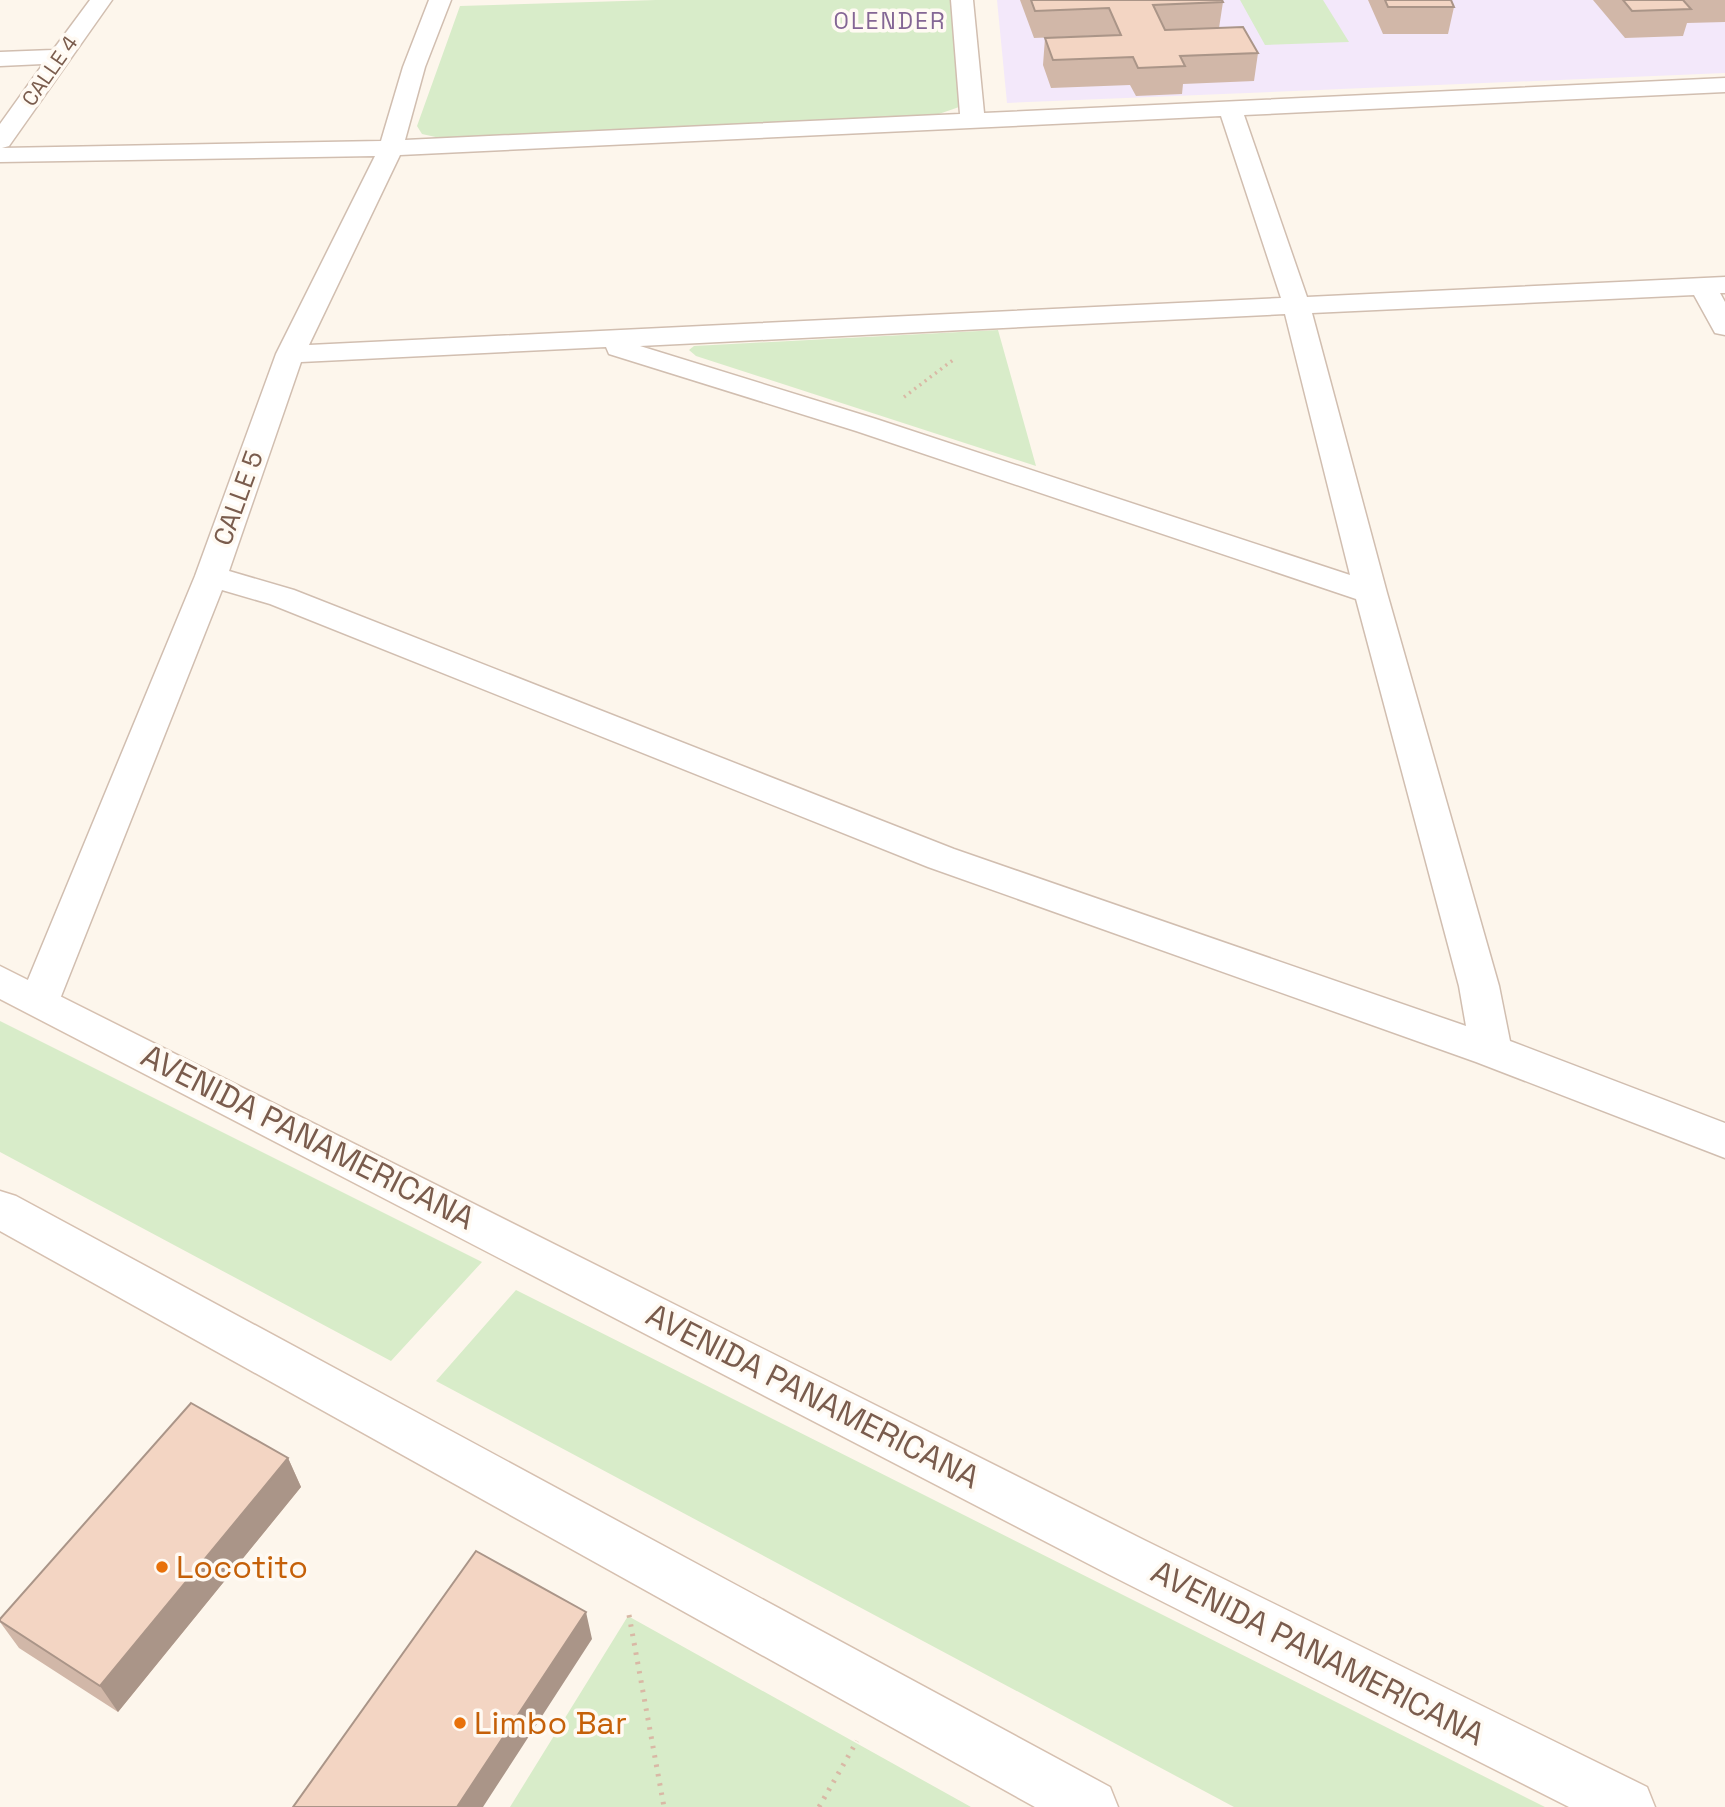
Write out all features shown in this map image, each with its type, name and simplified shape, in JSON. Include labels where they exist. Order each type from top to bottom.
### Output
[{"type":"street","name":"CALLE 4","points":[[0,141],[101,0]]},
{"type":"street","name":"CALLE 5","points":[[20,990],[211,576],[290,354],[391,148],[414,67],[440,0]]},
{"type":"street","points":[[962,0],[973,122]]},
{"type":"street","points":[[0,59],[60,57]]},
{"type":"street","points":[[0,155],[391,148],[1725,85]]},
{"type":"street","points":[[1230,108],[1297,306],[1371,593],[1479,986],[1491,1051]]},
{"type":"street","points":[[290,354],[1713,285],[1725,327]]},
{"type":"street","points":[[594,340],[866,425],[1371,593]]},
{"type":"street","points":[[211,576],[282,597],[941,858],[1491,1051],[1725,1141]]},
{"type":"street","name":"AVENIDA PANAMERICANA","points":[[20,990],[1126,1557],[1627,1807]]},
{"type":"street","points":[[0,1209],[1090,1807]]},
{"type":"path","points":[[866,425],[1007,320]]},
{"type":"path","points":[[657,1570],[628,1616],[664,1807]]},
{"type":"path","points":[[819,1807],[856,1743],[876,1690]]},
{"type":"shaded area","points":[[997,0],[1725,0],[1725,73],[1007,103]]},
{"type":"green space","points":[[656,0],[952,0],[962,106],[933,116],[440,138],[422,134],[417,126],[460,6]]},
{"type":"green space","points":[[1240,0],[1323,0],[1349,42],[1265,45]]},
{"type":"green space","points":[[998,330],[1036,466],[696,356],[689,350],[694,346]]},
{"type":"green space","points":[[0,1021],[482,1262],[391,1361],[0,1152]]},
{"type":"green space","points":[[516,1290],[1545,1807],[1234,1807],[436,1381]]},
{"type":"green space","points":[[628,1616],[971,1807],[510,1807]]},
{"type":"building","points":[[1031,0],[1222,0],[1223,2],[1153,5],[1165,30],[1243,27],[1258,53],[1180,56],[1185,66],[1138,68],[1133,57],[1053,60],[1045,38],[1121,35],[1109,8],[1035,11]]},
{"type":"building","points":[[1385,0],[1451,0],[1454,7],[1388,7]]},
{"type":"building","points":[[1623,0],[1683,0],[1691,9],[1632,11]]},
{"type":"building","name":"Locotito","points":[[191,1403],[288,1458],[100,1686],[0,1619]]},
{"type":"building","name":"Limbo Bar","points":[[476,1551],[586,1612],[457,1807],[293,1807]]},
{"type":"place","name":"Locotito","points":[[162,1567]]},
{"type":"place","name":"Limbo Bar","points":[[460,1723]]},
{"type":"district","name":"OLENDER","points":[[890,21]]}]
